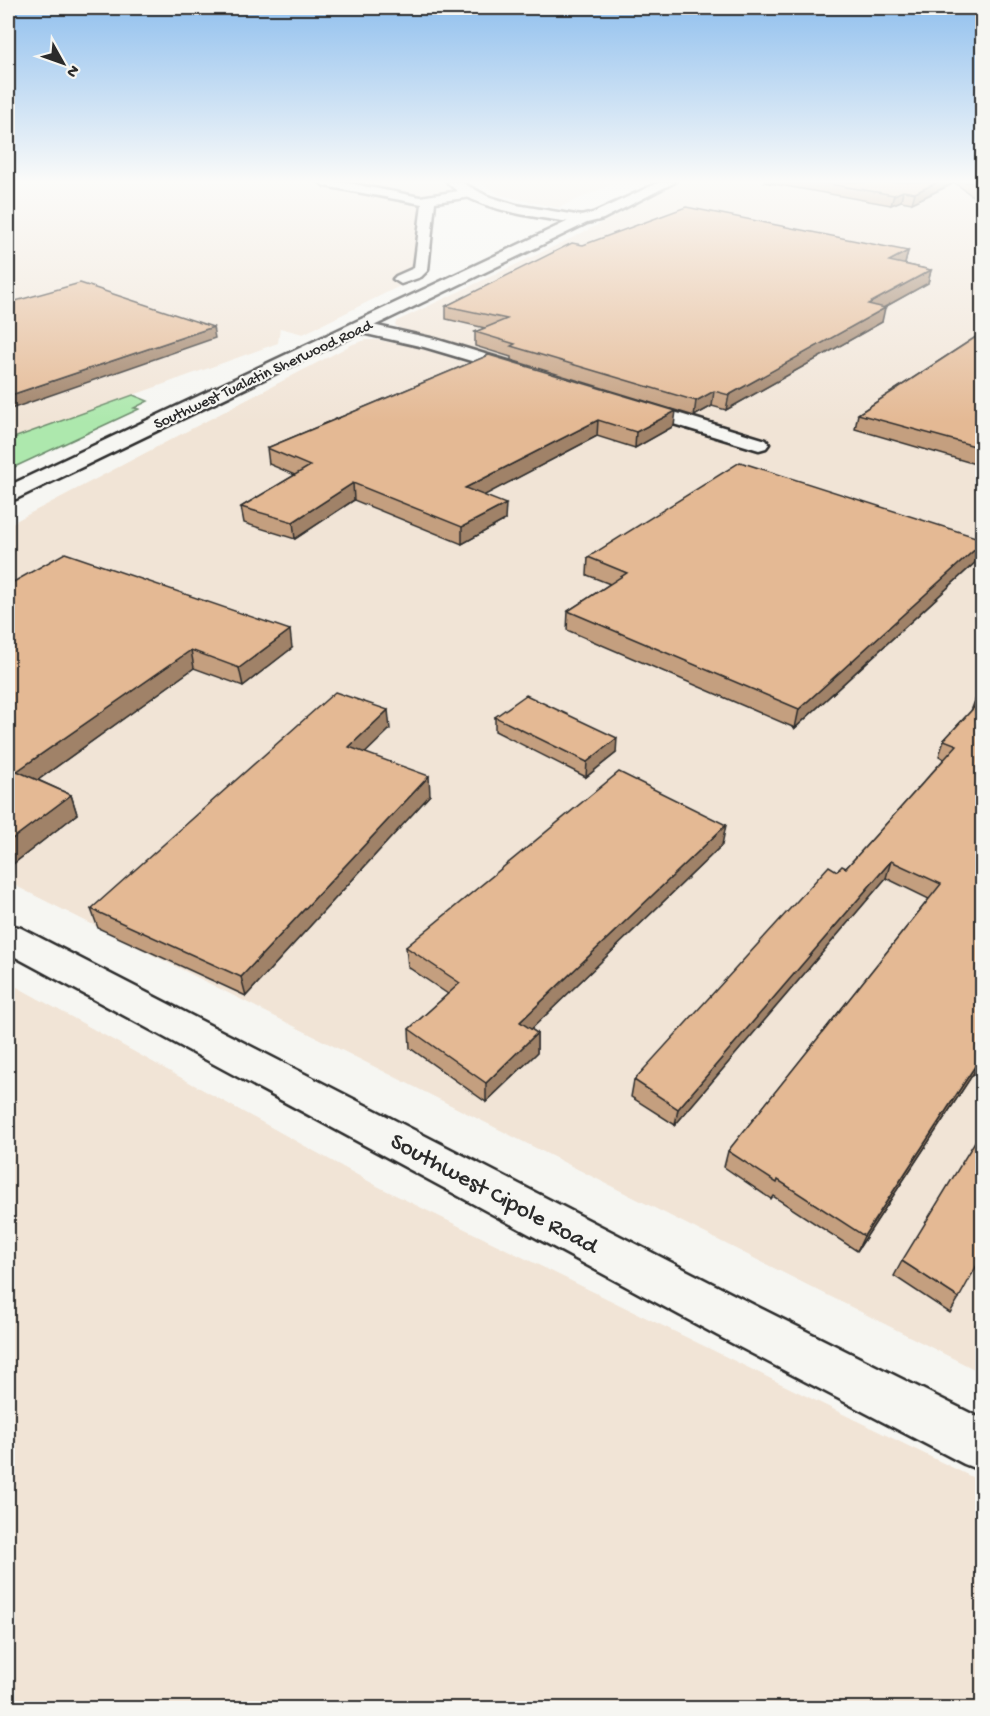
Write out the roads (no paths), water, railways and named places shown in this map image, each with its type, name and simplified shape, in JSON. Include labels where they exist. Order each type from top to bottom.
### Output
[{"type":"main road","points":[[401,279],[421,270],[422,262]]},
{"type":"main road","name":"Southwest Tualatin Sherwood Road","points":[[8,494],[494,262]]},
{"type":"main road","points":[[359,327],[429,343],[537,376]]},
{"type":"main road","points":[[614,400],[759,444]]},
{"type":"main road","name":"Southwest Cipole Road","points":[[8,937],[739,1322],[982,1446]]}]
